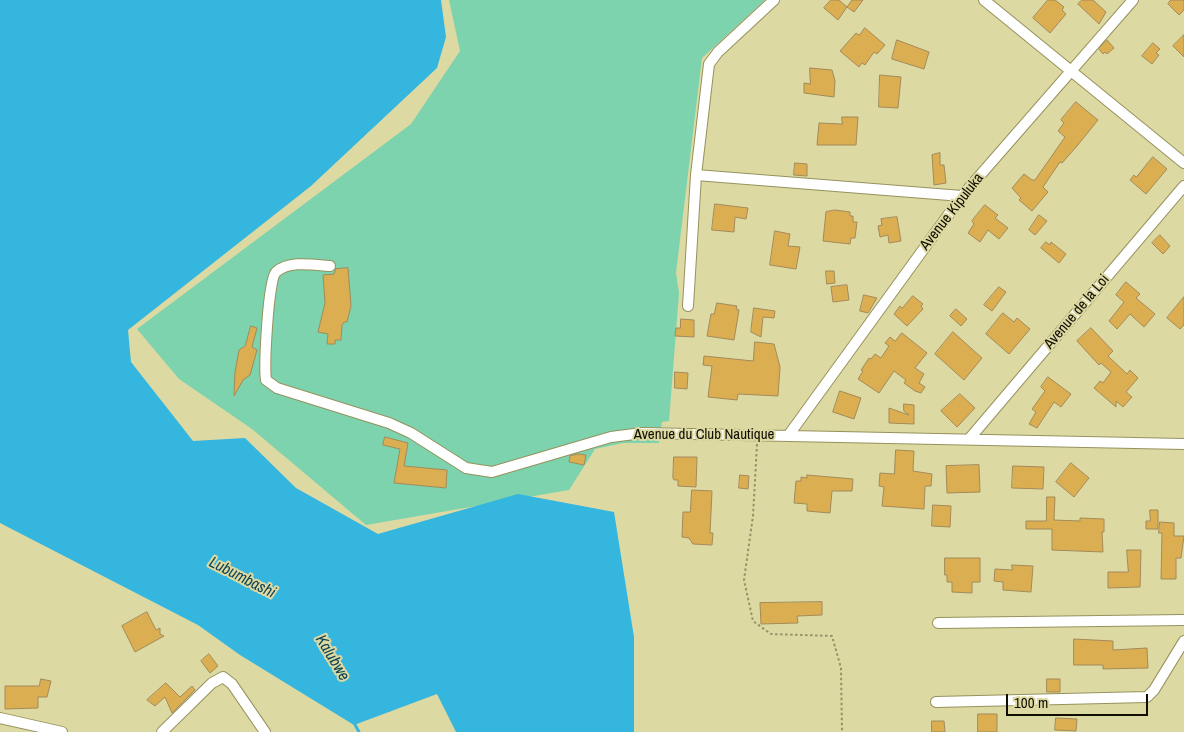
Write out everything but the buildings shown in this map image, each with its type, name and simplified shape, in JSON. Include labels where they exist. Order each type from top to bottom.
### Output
[{"type":"street","points":[[688,306],[696,175],[709,64],[718,52],[774,0]]},
{"type":"street","points":[[984,0],[1184,163]]},
{"type":"street","name":"Avenue Kipuluka","points":[[788,436],[962,196],[1133,0]]},
{"type":"street","points":[[696,175],[962,196]]},
{"type":"street","name":"Avenue de la Loi","points":[[970,438],[1184,186]]},
{"type":"street","name":"Avenue du Club Nautique","points":[[330,266],[291,266],[275,272],[272,277],[269,296],[266,380],[277,388],[345,408],[411,433],[466,468],[492,472],[610,437],[642,433],[970,438],[1184,444]]},
{"type":"street","points":[[938,623],[1184,620]]},
{"type":"street","points":[[936,702],[1147,696],[1154,690],[1184,641]]},
{"type":"street","points":[[162,732],[212,683],[223,677],[232,684],[265,732]]},
{"type":"street","points":[[0,718],[62,732]]},
{"type":"path","points":[[757,434],[753,516],[744,580],[753,621],[771,634],[832,636],[841,668],[842,732]]},
{"type":"green space","points":[[449,0],[765,0],[702,58],[676,273],[679,293],[669,421],[662,422],[659,443],[623,443],[595,449],[569,490],[366,525],[252,429],[179,379],[137,329],[411,124],[460,51]]},
{"type":"water","name":"Lubumbashi","points":[[0,0],[441,0],[446,37],[437,68],[311,186],[128,330],[131,362],[193,441],[245,438],[296,488],[378,534],[518,494],[614,512],[634,637],[634,732],[456,732],[437,694],[354,725],[240,655],[198,625],[0,523]]},
{"type":"waterway","name":"Kalubwe","points":[[353,721],[359,732]]}]
